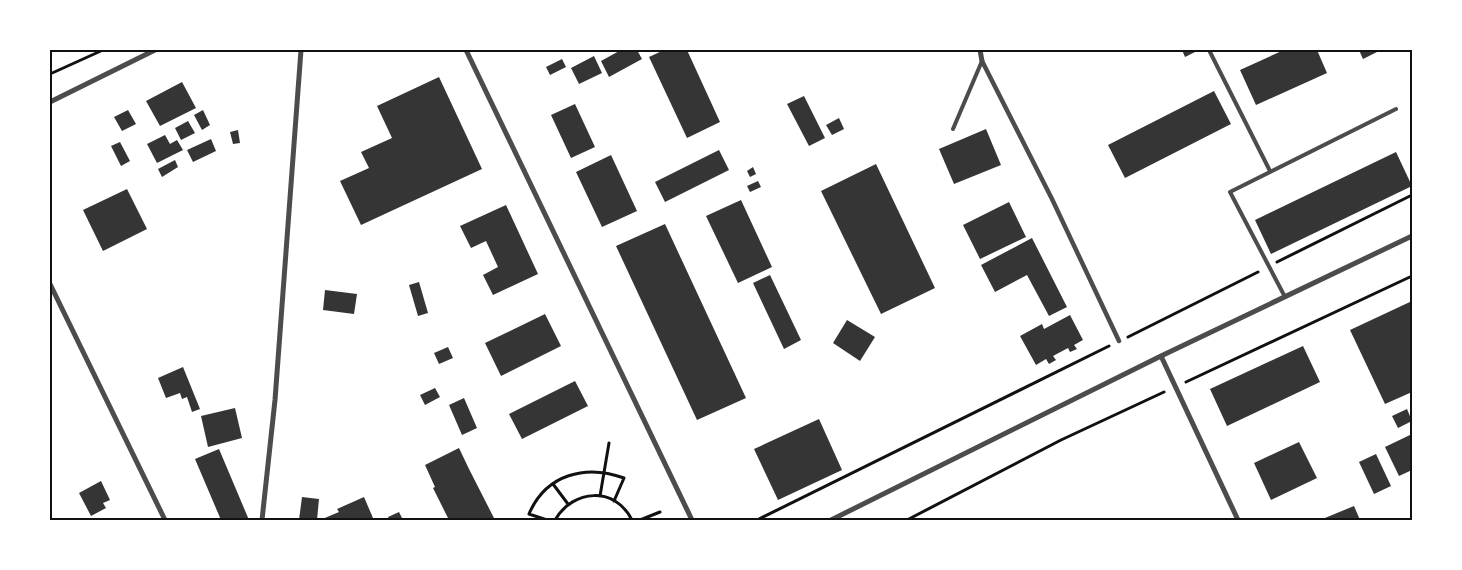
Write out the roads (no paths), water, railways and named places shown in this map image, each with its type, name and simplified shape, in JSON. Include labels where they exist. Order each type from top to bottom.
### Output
[{"type":"street","points":[[50,102],[155,50]]},
{"type":"street","points":[[262,520],[276,400],[301,50]]},
{"type":"street","points":[[466,50],[692,520]]},
{"type":"street","points":[[980,50],[982,61],[1052,199],[1119,341]]},
{"type":"street","points":[[831,520],[1161,356],[1412,236]]},
{"type":"street","points":[[50,284],[164,520]]},
{"type":"street","points":[[1161,356],[1238,520]]},
{"type":"lane","points":[[1209,50],[1270,171]]},
{"type":"lane","points":[[953,129],[982,61]]},
{"type":"lane","points":[[1284,297],[1230,192],[1396,109]]}]
